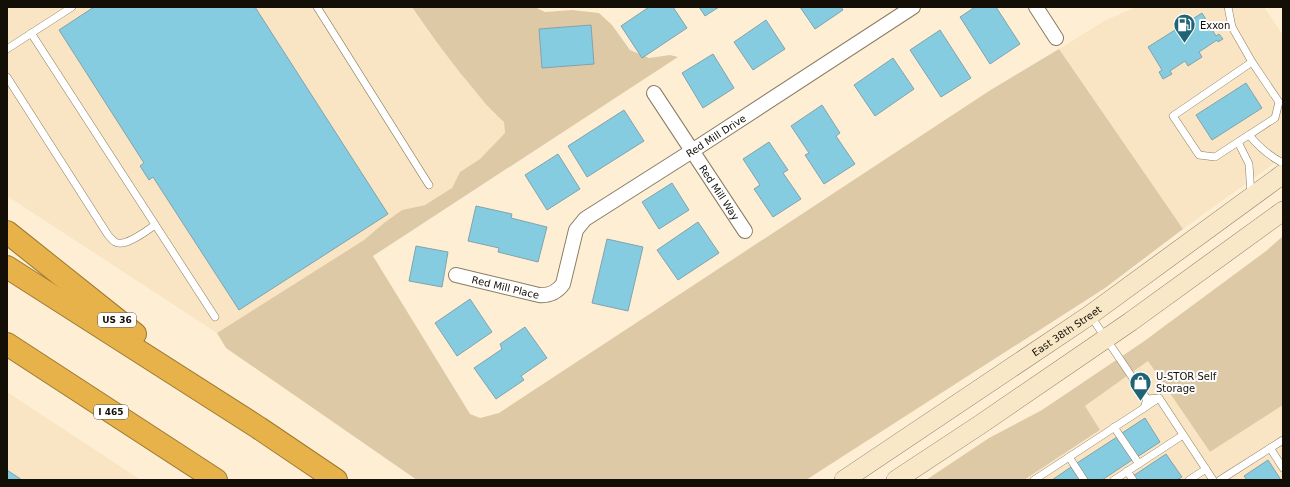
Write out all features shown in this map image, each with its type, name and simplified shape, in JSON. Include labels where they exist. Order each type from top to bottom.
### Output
[{"type":"highway","name":"US 36","points":[[7,232],[228,409]]},
{"type":"highway","points":[[7,267],[259,428],[336,480]]},
{"type":"highway","name":"I 465","points":[[7,344],[216,480]]},
{"type":"main road","name":"East 38th Street","points":[[844,480],[1090,315],[1283,174]]},
{"type":"main road","points":[[896,480],[1106,338],[1283,211]]},
{"type":"street","name":"Red Mill Drive","points":[[556,292],[563,284],[576,230],[585,219],[913,7]]},
{"type":"street","points":[[1036,7],[1056,38]]},
{"type":"street","name":"Red Mill Way","points":[[654,93],[745,231]]},
{"type":"street","name":"Red Mill Place","points":[[456,275],[540,295],[547,296],[556,292]]},
{"type":"lane","points":[[7,49],[72,7]]},
{"type":"lane","points":[[317,7],[429,185]]},
{"type":"lane","points":[[1228,7],[1232,27],[1252,62],[1280,102],[1275,118],[1215,157],[1199,155],[1173,116],[1252,62]]},
{"type":"lane","points":[[31,33],[215,317]]},
{"type":"lane","points":[[7,77],[108,235],[116,242],[122,244],[155,225]]},
{"type":"lane","points":[[1249,135],[1261,149],[1283,163]]},
{"type":"lane","points":[[1238,142],[1249,164],[1251,197]]},
{"type":"lane","points":[[1090,315],[1147,399]]},
{"type":"lane","points":[[1147,399],[1159,398]]},
{"type":"lane","points":[[1034,480],[1159,398]]},
{"type":"lane","points":[[1159,398],[1213,480]]},
{"type":"lane","points":[[1144,408],[1147,399]]},
{"type":"lane","points":[[1114,428],[1138,464]]},
{"type":"lane","points":[[1114,480],[1183,435]]},
{"type":"lane","points":[[1220,480],[1283,440]]},
{"type":"lane","points":[[1270,448],[1283,468]]},
{"type":"lane","points":[[1069,457],[1084,480]]},
{"type":"lane","points":[[1189,480],[1206,469]]},
{"type":"lane","points":[[1127,472],[1133,480]]},
{"type":"shaded area","points":[[7,7],[412,7],[426,29],[467,81],[494,114],[504,122],[505,133],[480,159],[460,172],[452,188],[425,205],[402,210],[364,240],[217,333],[7,196]]},
{"type":"shaded area","points":[[412,7],[535,7],[545,12],[572,10],[599,13],[612,25],[630,50],[649,58],[670,55],[678,57],[373,256],[470,414],[480,418],[499,413],[989,91],[1059,49],[1183,229],[1105,288],[806,480],[417,480],[226,348],[217,333],[364,240],[402,210],[425,205],[452,188],[460,172],[480,159],[505,133],[504,122],[487,105],[461,74]]},
{"type":"shaded area","points":[[1136,7],[1264,7],[1283,35],[1283,157],[1183,229],[1059,49],[1106,20]]},
{"type":"shaded area","points":[[1283,236],[1283,405],[1210,452],[1148,361],[1085,406],[1100,430],[1024,480],[926,480],[989,438],[1042,410],[1143,342],[1266,251]]},
{"type":"shaded area","points":[[1148,361],[1210,452],[1283,405],[1283,480],[1024,480],[1100,431],[1085,406]]},
{"type":"shaded area","points":[[7,392],[141,480],[7,480]]},
{"type":"building","points":[[94,7],[255,7],[388,214],[239,310],[153,177],[149,180],[140,166],[144,163],[59,30]]},
{"type":"building","points":[[649,7],[673,7],[687,28],[642,58],[621,26]]},
{"type":"building","points":[[699,7],[719,7],[705,16]]},
{"type":"building","points":[[800,7],[841,7],[843,10],[815,29]]},
{"type":"building","points":[[975,7],[996,7],[1020,44],[990,64],[960,17]]},
{"type":"building","points":[[1202,13],[1216,36],[1219,34],[1223,39],[1218,42],[1217,40],[1199,52],[1202,57],[1188,66],[1185,61],[1170,71],[1172,74],[1163,79],[1159,72],[1162,70],[1148,47]]},
{"type":"building","points":[[766,20],[785,49],[753,70],[734,42]]},
{"type":"building","points":[[591,25],[594,64],[542,68],[539,29]]},
{"type":"building","points":[[940,30],[971,78],[941,97],[910,50]]},
{"type":"building","points":[[713,54],[734,88],[703,108],[682,73]]},
{"type":"building","points":[[893,58],[914,89],[875,116],[854,85]]},
{"type":"building","points":[[1246,83],[1262,108],[1212,140],[1196,115]]},
{"type":"building","points":[[822,105],[840,133],[836,136],[855,164],[824,184],[805,155],[809,153],[791,126]]},
{"type":"building","points":[[624,110],[644,141],[587,177],[568,146]]},
{"type":"building","points":[[769,142],[788,170],[783,173],[801,199],[773,217],[754,189],[760,185],[743,159]]},
{"type":"building","points":[[558,154],[580,189],[547,210],[525,175]]},
{"type":"building","points":[[672,183],[689,210],[659,229],[642,202]]},
{"type":"building","points":[[476,206],[512,214],[511,218],[547,227],[538,262],[498,252],[499,248],[468,241]]},
{"type":"building","points":[[698,222],[719,253],[678,280],[657,250]]},
{"type":"building","points":[[607,239],[643,247],[628,311],[592,303]]},
{"type":"building","points":[[416,246],[448,252],[442,287],[409,281]]},
{"type":"building","points":[[470,299],[492,332],[457,356],[435,323]]},
{"type":"building","points":[[525,327],[547,358],[521,376],[524,380],[496,399],[474,368],[502,349],[500,344]]},
{"type":"building","points":[[1145,418],[1160,442],[1137,457],[1122,433]]},
{"type":"building","points":[[1117,437],[1132,460],[1102,480],[1088,480],[1077,463]]},
{"type":"building","points":[[1166,454],[1182,477],[1177,480],[1136,480],[1133,476]]},
{"type":"building","points":[[1268,460],[1281,480],[1247,480],[1244,476]]},
{"type":"building","points":[[1071,467],[1080,480],[1052,480]]},
{"type":"building","points":[[7,470],[22,480],[7,480]]},
{"type":"place","name":"Exxon","points":[[1185,44]]},
{"type":"place","name":"U-STOR Self Storage","points":[[1141,402]]}]
